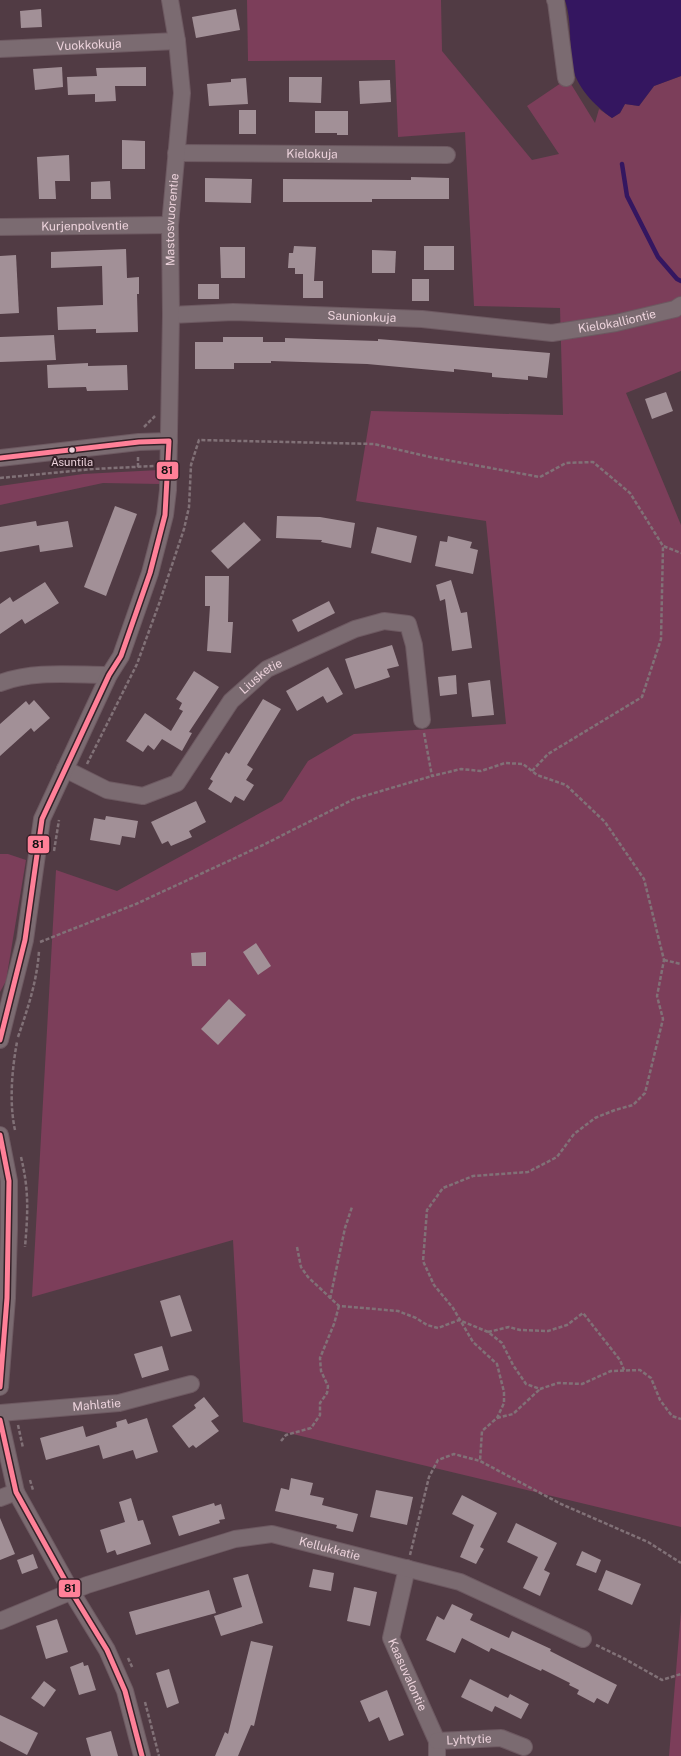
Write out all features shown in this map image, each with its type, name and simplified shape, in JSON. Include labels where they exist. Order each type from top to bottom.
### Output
[{"type":"street","name":"Mastosvuorentie","points":[[0,1040],[25,940],[42,819],[109,675],[121,656],[150,573],[165,515],[170,465],[170,225],[182,93],[177,40],[170,0]]},
{"type":"street","points":[[555,0],[566,78]]},
{"type":"street","name":"Vuokkokuja","points":[[0,49],[177,40]]},
{"type":"street","name":"Kielokuja","points":[[176,153],[447,155]]},
{"type":"street","name":"Kurjenpolventie","points":[[0,227],[170,225]]},
{"type":"street","name":"Kielokalliontie","points":[[552,333],[616,324],[675,309],[681,305]]},
{"type":"street","name":"Saunionkuja","points":[[171,315],[233,312],[422,319],[552,333]]},
{"type":"street","points":[[0,458],[132,443],[169,441]]},
{"type":"street","name":"Liusketie","points":[[65,768],[107,790],[143,796],[177,783],[231,701],[267,669],[355,629],[384,621],[408,624],[414,645],[422,720]]},
{"type":"street","points":[[0,683],[32,674],[109,675]]},
{"type":"street","points":[[0,1387],[7,1298],[9,1215],[8,1134]]},
{"type":"street","name":"Mahlatie","points":[[8,1412],[119,1402],[191,1384]]},
{"type":"street","points":[[0,1420],[16,1492],[71,1591],[107,1650],[125,1691],[142,1756]]},
{"type":"street","points":[[0,1498],[16,1492]]},
{"type":"street","name":"Kellukkatie","points":[[0,1621],[71,1591],[235,1539],[272,1534],[460,1582],[583,1639]]},
{"type":"street","name":"Kaasuvalontie","points":[[407,1568],[391,1638],[437,1748]]},
{"type":"street","name":"Lyhtytie","points":[[437,1748],[501,1738],[524,1747]]},
{"type":"path","points":[[80,776],[137,664],[160,601],[184,529],[189,507],[191,465],[199,440],[374,444],[430,457],[540,477],[566,463],[593,462],[630,493],[663,546],[661,639],[642,697],[548,754],[532,771]]},
{"type":"path","points":[[0,478],[93,469],[191,465]]},
{"type":"path","points":[[663,546],[681,553]]},
{"type":"path","points":[[422,720],[432,776]]},
{"type":"path","points":[[40,942],[136,904],[263,845],[354,799],[461,769],[481,770],[505,763],[523,764],[538,775],[566,785],[605,822],[644,879],[664,960],[657,996],[663,1019],[645,1094],[633,1105],[595,1118],[574,1134],[557,1157],[528,1172],[473,1176],[443,1188],[427,1210],[423,1261],[434,1285],[473,1342],[497,1364],[504,1392],[504,1403],[497,1418],[482,1431],[480,1461]]},
{"type":"path","points":[[53,857],[59,819]]},
{"type":"path","points":[[8,1134],[17,1038],[31,998],[38,969],[41,937]]},
{"type":"path","points":[[664,960],[681,964]]},
{"type":"path","points":[[20,1154],[27,1182],[28,1206],[24,1253]]},
{"type":"path","points":[[330,1299],[345,1228],[352,1207]]},
{"type":"path","points":[[298,1247],[301,1267],[308,1277],[339,1306],[398,1311],[438,1328],[459,1320],[488,1332],[502,1343],[513,1365],[526,1384],[540,1389]]},
{"type":"path","points":[[282,1441],[286,1435],[311,1428],[320,1415],[320,1403],[327,1393],[328,1386],[321,1371],[320,1358],[334,1324],[339,1306]]},
{"type":"path","points":[[488,1332],[509,1327],[520,1330],[548,1331],[567,1325],[583,1314],[620,1360],[624,1370]]},
{"type":"path","points":[[497,1418],[513,1414],[540,1389],[558,1383],[582,1384],[611,1371],[640,1370],[651,1378],[664,1405],[672,1416],[681,1419]]},
{"type":"path","points":[[8,1412],[24,1454]]},
{"type":"path","points":[[407,1568],[429,1477],[438,1460],[454,1454],[480,1461],[561,1504],[648,1542],[681,1564]]},
{"type":"path","points":[[29,1475],[36,1498]]},
{"type":"path","points":[[583,1639],[625,1659],[662,1680],[681,1674]]},
{"type":"path","points":[[125,1652],[136,1676]]},
{"type":"path","points":[[143,1695],[159,1756]]},
{"type":"shaded area","points":[[247,0],[441,0],[442,51],[532,160],[559,154],[527,106],[561,83],[571,84],[595,123],[599,109],[612,118],[620,113],[625,104],[639,106],[654,86],[681,76],[681,371],[626,393],[681,525],[681,1527],[243,1422],[233,1240],[32,1297],[56,870],[117,891],[282,801],[308,761],[354,734],[506,724],[486,521],[356,501],[371,411],[563,415],[560,308],[474,306],[465,132],[398,137],[395,60],[248,61]]},
{"type":"shaded area","points":[[565,0],[681,0],[681,76],[654,86],[639,106],[625,104],[620,113],[612,118],[599,108],[587,95],[577,80],[572,64],[570,24]]},
{"type":"shaded area","points":[[159,470],[161,484],[103,483],[0,505],[0,486],[83,474]]},
{"type":"shaded area","points":[[0,854],[8,854],[26,860],[6,981],[0,992]]},
{"type":"shaded area","points":[[681,1611],[681,1756],[669,1756]]},
{"type":"building","points":[[41,9],[42,27],[21,28],[20,11]]},
{"type":"building","points":[[236,9],[240,30],[196,38],[192,17]]},
{"type":"building","points":[[62,67],[63,87],[35,90],[33,69]]},
{"type":"building","points":[[146,67],[146,86],[115,86],[116,101],[95,102],[95,94],[68,95],[67,77],[97,76],[96,68]]},
{"type":"building","points":[[289,77],[322,77],[321,103],[289,102]]},
{"type":"building","points":[[246,78],[248,104],[209,106],[207,84],[231,82],[231,79]]},
{"type":"building","points":[[390,80],[391,102],[360,104],[359,81]]},
{"type":"building","points":[[239,110],[256,110],[256,134],[239,134]]},
{"type":"building","points":[[315,111],[348,111],[348,135],[337,135],[337,133],[315,133]]},
{"type":"building","points":[[122,140],[145,141],[145,169],[122,169]]},
{"type":"building","points":[[69,155],[70,181],[55,181],[56,199],[39,199],[37,157]]},
{"type":"building","points":[[411,177],[449,178],[449,199],[372,199],[372,202],[283,202],[283,179],[411,180]]},
{"type":"building","points":[[205,178],[252,179],[251,203],[205,202]]},
{"type":"building","points":[[110,181],[111,199],[91,199],[91,182]]},
{"type":"building","points":[[294,246],[316,247],[314,281],[323,281],[323,298],[303,298],[303,274],[295,274],[295,268],[288,268],[289,253],[293,253]]},
{"type":"building","points":[[424,246],[454,246],[454,270],[424,270]]},
{"type":"building","points":[[220,247],[245,247],[245,278],[221,278]]},
{"type":"building","points":[[126,249],[127,278],[139,277],[139,294],[137,294],[138,332],[96,333],[96,329],[58,330],[57,307],[103,305],[102,266],[51,268],[51,252]]},
{"type":"building","points":[[372,250],[396,251],[395,273],[372,273]]},
{"type":"building","points":[[16,255],[19,313],[0,314],[0,256]]},
{"type":"building","points":[[412,279],[429,279],[429,301],[412,301]]},
{"type":"building","points":[[198,284],[219,284],[219,299],[198,299]]},
{"type":"building","points":[[54,335],[56,360],[0,362],[0,337]]},
{"type":"building","points":[[223,337],[263,337],[263,342],[285,342],[285,338],[378,341],[378,339],[550,353],[547,378],[528,376],[528,380],[492,377],[492,373],[454,369],[454,372],[367,364],[271,361],[271,363],[234,363],[234,369],[195,369],[195,342],[223,342]]},
{"type":"building","points":[[88,363],[88,366],[127,365],[128,390],[87,391],[86,387],[48,388],[47,365]]},
{"type":"building","points":[[666,392],[673,411],[652,419],[645,399]]},
{"type":"building","points":[[115,506],[137,514],[106,596],[84,587]]},
{"type":"building","points":[[277,516],[320,517],[355,523],[351,548],[321,542],[322,540],[276,538]]},
{"type":"building","points":[[36,521],[37,526],[68,521],[73,547],[40,552],[39,545],[0,552],[0,527]]},
{"type":"building","points":[[244,522],[261,540],[228,569],[211,551]]},
{"type":"building","points":[[377,527],[417,536],[411,563],[371,553]]},
{"type":"building","points":[[448,536],[472,542],[470,548],[478,550],[473,574],[435,566],[440,541],[447,542]]},
{"type":"building","points":[[205,576],[229,576],[228,622],[233,622],[231,653],[207,651],[210,606],[205,606]]},
{"type":"building","points":[[451,580],[461,613],[467,612],[472,648],[452,651],[445,599],[440,601],[436,585]]},
{"type":"building","points":[[45,582],[59,603],[25,624],[22,619],[0,634],[0,604],[10,597],[13,602]]},
{"type":"building","points":[[329,601],[335,613],[298,632],[292,620]]},
{"type":"building","points":[[392,645],[399,666],[387,669],[390,677],[355,689],[345,659]]},
{"type":"building","points":[[328,667],[343,694],[327,703],[323,696],[297,711],[286,691]]},
{"type":"building","points":[[194,671],[219,687],[189,732],[192,733],[182,751],[162,739],[154,750],[148,745],[143,752],[126,741],[145,713],[171,731],[183,711],[179,709],[182,703],[176,699]]},
{"type":"building","points":[[456,675],[457,694],[440,696],[438,677]]},
{"type":"building","points":[[490,680],[494,715],[472,717],[468,683]]},
{"type":"building","points":[[263,699],[281,709],[247,765],[253,769],[246,780],[254,785],[244,801],[235,796],[231,803],[208,789],[213,781],[210,779],[226,752],[229,754]]},
{"type":"building","points":[[34,700],[50,718],[34,732],[31,728],[0,756],[0,724],[26,701],[29,705]]},
{"type":"building","points":[[196,801],[206,822],[189,831],[192,837],[171,846],[168,841],[162,844],[151,822]]},
{"type":"building","points":[[106,816],[138,821],[135,838],[122,836],[120,845],[90,840],[94,818],[105,820]]},
{"type":"building","points":[[256,943],[271,966],[258,975],[243,952]]},
{"type":"building","points":[[206,952],[206,966],[192,966],[191,953]]},
{"type":"building","points":[[229,999],[246,1015],[218,1045],[201,1029]]},
{"type":"building","points":[[180,1295],[192,1331],[171,1337],[160,1301]]},
{"type":"building","points":[[162,1346],[169,1370],[142,1378],[134,1354]]},
{"type":"building","points":[[204,1397],[219,1416],[211,1421],[219,1431],[196,1448],[193,1445],[189,1448],[172,1426],[196,1408],[194,1405]]},
{"type":"building","points":[[147,1418],[158,1452],[136,1459],[133,1450],[103,1459],[99,1445],[46,1460],[40,1438],[83,1426],[86,1437],[117,1427],[116,1422],[126,1419],[128,1424]]},
{"type":"building","points":[[291,1478],[313,1483],[310,1495],[324,1498],[322,1505],[358,1514],[353,1532],[336,1528],[337,1525],[275,1511],[281,1488],[289,1490]]},
{"type":"building","points":[[376,1490],[413,1497],[407,1525],[370,1517]]},
{"type":"building","points":[[462,1495],[497,1513],[480,1547],[484,1549],[476,1564],[460,1557],[474,1525],[452,1514]]},
{"type":"building","points":[[131,1498],[138,1521],[143,1520],[151,1544],[117,1555],[115,1550],[107,1553],[100,1530],[125,1522],[119,1502]]},
{"type":"building","points":[[214,1503],[215,1506],[221,1504],[225,1519],[219,1520],[220,1523],[179,1536],[172,1516]]},
{"type":"building","points":[[0,1518],[15,1554],[0,1560]]},
{"type":"building","points":[[516,1523],[557,1543],[544,1570],[550,1573],[540,1596],[523,1588],[538,1557],[507,1542]]},
{"type":"building","points":[[582,1551],[601,1560],[596,1573],[576,1565]]},
{"type":"building","points":[[33,1554],[38,1568],[22,1574],[17,1560]]},
{"type":"building","points":[[313,1569],[334,1573],[331,1591],[309,1587]]},
{"type":"building","points":[[606,1570],[641,1584],[632,1605],[598,1590]]},
{"type":"building","points":[[248,1574],[263,1623],[221,1636],[214,1616],[242,1607],[233,1578]]},
{"type":"building","points":[[354,1587],[377,1592],[370,1626],[347,1621]]},
{"type":"building","points":[[209,1590],[216,1613],[136,1635],[129,1612]]},
{"type":"building","points":[[452,1604],[473,1614],[470,1620],[509,1638],[512,1631],[551,1649],[550,1651],[617,1685],[608,1704],[597,1698],[594,1703],[577,1694],[579,1690],[569,1685],[570,1683],[542,1669],[541,1671],[491,1648],[489,1652],[462,1638],[455,1653],[426,1640],[437,1616],[444,1620]]},
{"type":"building","points":[[57,1619],[68,1652],[46,1659],[36,1626]]},
{"type":"building","points":[[251,1641],[273,1646],[254,1726],[251,1725],[238,1756],[215,1756],[225,1732],[228,1734]]},
{"type":"building","points":[[83,1662],[84,1666],[88,1665],[96,1690],[79,1695],[70,1667]]},
{"type":"building","points":[[169,1669],[179,1703],[167,1708],[156,1673]]},
{"type":"building","points":[[470,1679],[508,1698],[510,1694],[529,1704],[521,1719],[495,1706],[492,1712],[461,1697]]},
{"type":"building","points":[[44,1681],[56,1690],[44,1707],[31,1698]]},
{"type":"building","points":[[387,1690],[404,1735],[389,1741],[379,1717],[369,1722],[360,1701]]},
{"type":"building","points":[[0,1715],[38,1733],[27,1755],[0,1741]]},
{"type":"building","points":[[111,1731],[118,1756],[91,1756],[86,1738]]},
{"type":"waterway","points":[[622,164],[627,196],[658,257],[677,279],[681,281]]},
{"type":"transit line","name":"81","points":[[0,458],[139,442],[169,441],[165,515],[150,573],[121,656],[109,675],[42,819],[25,940],[0,1040]]},
{"type":"transit line","name":"81","points":[[0,1135],[9,1181],[7,1298],[0,1387]]},
{"type":"transit line","name":"81","points":[[0,1420],[16,1492],[71,1591],[107,1650],[125,1691],[142,1756]]},
{"type":"place","name":"Asuntila","points":[[72,450]]}]
